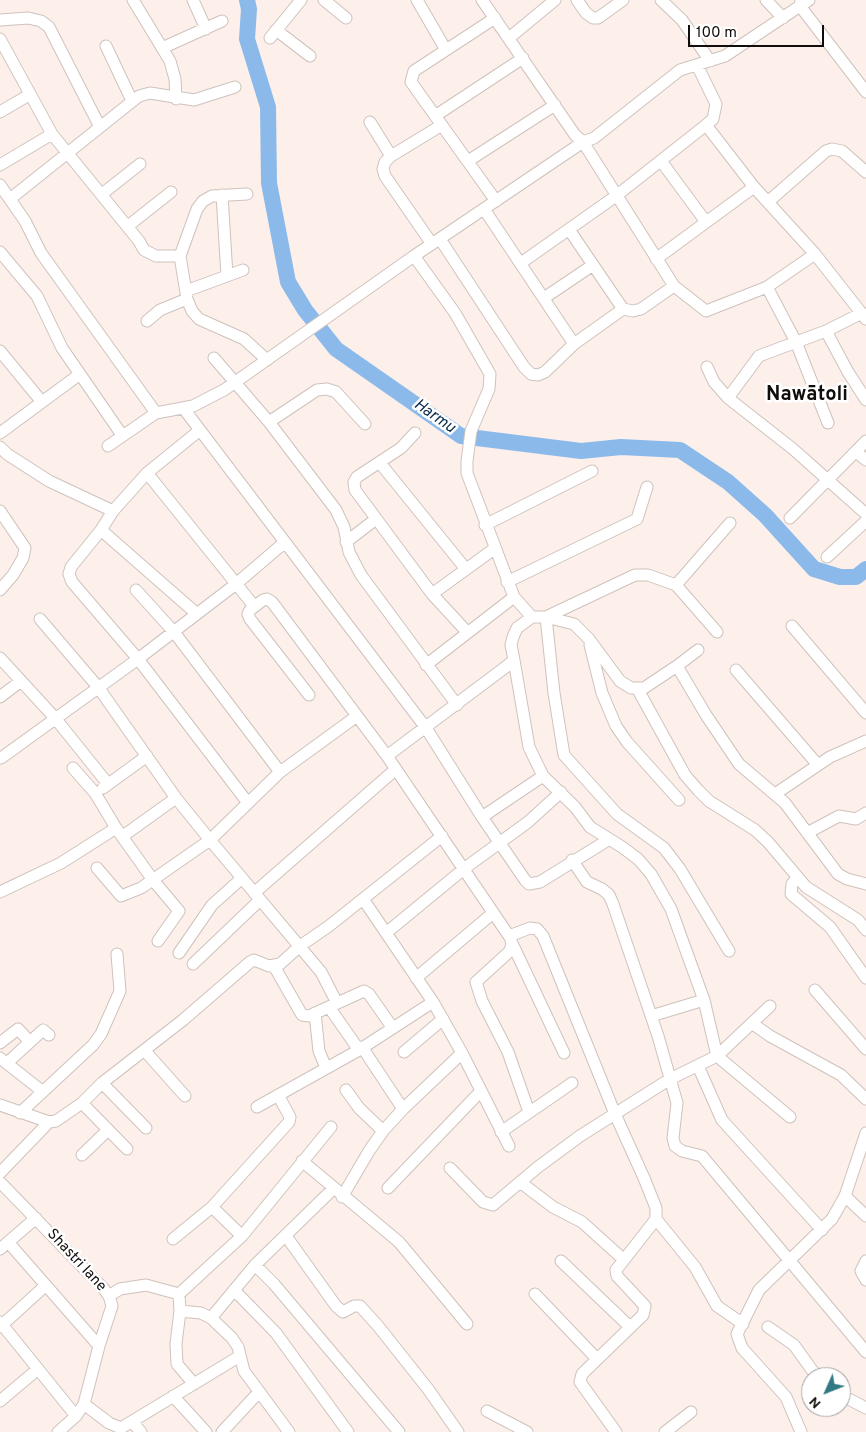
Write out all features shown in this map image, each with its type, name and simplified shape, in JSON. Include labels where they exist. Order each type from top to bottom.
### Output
[{"type":"street","points":[[134,0],[173,71],[176,99]]},
{"type":"street","points":[[193,0],[206,29]]},
{"type":"street","points":[[301,0],[273,34],[310,56]]},
{"type":"street","points":[[324,0],[346,18]]},
{"type":"street","points":[[417,0],[446,50]]},
{"type":"street","points":[[482,0],[575,135],[583,142],[674,286],[706,311],[767,287],[815,254]]},
{"type":"street","points":[[509,38],[554,0]]},
{"type":"street","points":[[577,0],[592,18],[598,18],[623,0]]},
{"type":"street","points":[[661,0],[682,20],[710,61]]},
{"type":"street","points":[[766,0],[783,18]]},
{"type":"street","points":[[108,446],[156,413],[193,406],[235,383],[414,256],[583,142],[594,138],[680,70],[710,61],[736,49],[783,18],[803,2],[866,92]]},
{"type":"street","points":[[0,20],[28,18],[41,21],[49,27],[100,127]]},
{"type":"street","points":[[496,18],[414,71],[411,76],[411,82],[496,201]]},
{"type":"street","points":[[162,48],[222,21]]},
{"type":"street","points":[[0,39],[28,95],[52,134],[67,155],[102,194],[149,254],[156,256],[180,256]]},
{"type":"street","points":[[106,46],[132,101]]},
{"type":"street","points":[[523,58],[391,156],[385,162],[383,169],[385,176],[436,242],[524,368],[531,374],[538,375],[545,372],[574,344],[623,309]]},
{"type":"street","points":[[521,263],[570,231],[713,119],[716,104],[697,65]]},
{"type":"street","points":[[10,200],[139,96],[150,93],[176,99],[194,100],[235,87]]},
{"type":"street","points":[[0,112],[28,95]]},
{"type":"street","points":[[468,161],[555,104]]},
{"type":"street","points":[[370,122],[391,156]]},
{"type":"street","points":[[706,125],[754,187],[769,201],[815,254],[864,316],[760,356],[728,398]]},
{"type":"street","points":[[0,165],[52,134]]},
{"type":"street","points":[[769,201],[826,151],[832,149],[842,151],[866,172]]},
{"type":"street","points":[[661,161],[706,222]]},
{"type":"street","points":[[102,194],[140,164]]},
{"type":"street","points":[[0,184],[28,225],[41,253],[156,413]]},
{"type":"street","points":[[656,259],[754,187]]},
{"type":"street","points":[[128,226],[171,192]]},
{"type":"street","points":[[247,194],[212,196],[203,201],[196,209],[180,256],[186,295],[192,311],[199,318],[244,339],[267,360]]},
{"type":"street","points":[[222,195],[227,276]]},
{"type":"street","points":[[484,209],[574,344]]},
{"type":"street","points":[[570,231],[623,309],[633,311],[641,309],[674,286]]},
{"type":"street","points":[[0,252],[37,296],[45,310],[54,335],[122,435]]},
{"type":"street","points":[[414,256],[455,313],[490,374],[489,389],[471,431],[466,462],[471,486],[507,582],[514,597],[532,617]]},
{"type":"street","points":[[544,298],[594,265]]},
{"type":"street","points":[[147,321],[160,310],[186,295],[243,270]]},
{"type":"street","points":[[767,287],[796,342],[828,423]]},
{"type":"street","points":[[826,331],[848,372],[866,400]]},
{"type":"street","points":[[0,351],[42,402]]},
{"type":"street","points":[[214,358],[268,422],[336,510],[344,527],[346,542],[361,575],[457,705]]},
{"type":"street","points":[[707,367],[714,382],[728,398],[793,449],[866,514]]},
{"type":"street","points":[[0,433],[80,374]]},
{"type":"street","points":[[268,422],[317,390],[326,389],[336,392],[365,424]]},
{"type":"street","points":[[184,409],[426,728],[482,817],[529,884],[540,882],[572,860],[608,840]]},
{"type":"street","points":[[200,430],[147,473],[113,511],[101,530],[71,567],[69,574],[72,582],[138,660],[248,803]]},
{"type":"street","points":[[416,433],[401,448],[357,477],[354,482],[355,490],[432,594],[467,632]]},
{"type":"street","points":[[790,518],[866,441]]},
{"type":"street","points":[[856,452],[866,460]]},
{"type":"street","points":[[2,456],[113,511]]},
{"type":"street","points":[[380,463],[465,568]]},
{"type":"street","points":[[485,525],[592,471]]},
{"type":"street","points":[[147,473],[254,606]]},
{"type":"street","points":[[507,582],[638,519],[647,487]]},
{"type":"street","points":[[0,511],[25,548],[23,558],[13,575],[0,590]]},
{"type":"street","points":[[346,542],[376,519]]},
{"type":"street","points":[[827,557],[866,521]]},
{"type":"street","points":[[676,585],[730,523]]},
{"type":"street","points":[[101,530],[197,614]]},
{"type":"street","points":[[1,758],[138,660],[236,584],[285,542]]},
{"type":"street","points":[[432,594],[465,568],[494,549]]},
{"type":"street","points":[[546,617],[635,575],[648,575],[676,585],[717,632]]},
{"type":"street","points":[[136,590],[174,632],[280,772]]},
{"type":"street","points":[[426,665],[514,597]]},
{"type":"street","points":[[309,695],[250,619],[248,614],[262,600],[267,599],[272,602],[387,756],[464,868],[510,939],[564,1053]]},
{"type":"street","points":[[698,650],[654,682],[631,688],[620,681],[589,639],[574,624],[546,617],[532,617],[517,628],[511,646],[529,747],[542,776],[561,792],[590,827],[608,840],[622,846],[638,859],[650,874],[671,909],[704,1000],[717,1056],[790,1117]]},
{"type":"street","points":[[546,617],[554,693],[564,755],[617,814],[664,848],[680,869],[729,951]]},
{"type":"street","points":[[40,619],[98,687],[176,798],[241,879],[321,972],[333,1005],[403,1109]]},
{"type":"street","points":[[792,626],[866,713]]},
{"type":"street","points":[[589,639],[602,693],[616,726],[627,742],[679,800]]},
{"type":"street","points":[[0,658],[55,718],[108,784]]},
{"type":"street","points":[[387,756],[457,705],[514,660]]},
{"type":"street","points":[[677,666],[729,751],[739,764],[775,794],[838,874],[847,879],[866,884]]},
{"type":"street","points":[[736,670],[818,765]]},
{"type":"street","points":[[0,696],[21,681]]},
{"type":"street","points":[[636,688],[691,782],[709,801],[755,830],[768,842],[797,878],[816,895],[858,920],[866,930]]},
{"type":"street","points":[[97,868],[121,896],[141,888],[210,840],[280,772],[357,716]]},
{"type":"street","points":[[775,794],[830,757],[866,741]]},
{"type":"street","points":[[95,793],[147,756]]},
{"type":"street","points":[[73,768],[95,793],[119,832],[153,880],[179,911],[158,941]]},
{"type":"street","points":[[193,964],[257,897],[396,769]]},
{"type":"street","points":[[482,817],[542,776]]},
{"type":"street","points":[[386,933],[464,868],[528,822],[561,792]]},
{"type":"street","points":[[0,892],[61,863],[119,832],[176,798]]},
{"type":"street","points":[[807,833],[838,816],[856,819],[866,814]]},
{"type":"street","points":[[274,966],[442,836]]},
{"type":"street","points":[[572,860],[587,882],[609,895],[651,1016],[677,1103],[672,1138],[675,1146],[682,1151],[702,1156],[866,1352]]},
{"type":"street","points":[[797,878],[792,884],[791,894],[830,927],[866,978]]},
{"type":"street","points":[[179,953],[212,905],[241,879]]},
{"type":"street","points":[[362,899],[444,1019],[509,1146]]},
{"type":"street","points":[[416,978],[493,913]]},
{"type":"street","points":[[510,939],[530,928],[537,929],[543,936],[615,1114],[656,1208],[656,1219],[695,1267],[717,1306],[743,1324]]},
{"type":"street","points":[[510,939],[510,952],[476,982],[482,1001],[508,1052],[530,1112]]},
{"type":"street","points":[[20,1112],[93,1045],[101,1034],[120,991],[117,954]]},
{"type":"street","points":[[0,1105],[49,1122],[56,1121],[82,1103],[102,1083],[145,1051],[254,960],[274,966],[300,1013],[305,1017],[359,991],[364,991],[369,994],[392,1027]]},
{"type":"street","points":[[815,990],[866,1049]]},
{"type":"street","points":[[651,1016],[704,1000]]},
{"type":"street","points":[[256,1107],[361,1048],[432,1002]]},
{"type":"street","points":[[450,1168],[487,1205],[493,1205],[556,1153],[670,1079],[717,1056],[770,1006]]},
{"type":"street","points":[[315,1013],[319,1051],[326,1068]]},
{"type":"street","points":[[404,1052],[444,1019]]},
{"type":"street","points":[[753,1024],[770,1036],[841,1075],[866,1099]]},
{"type":"street","points":[[0,1043],[18,1029],[30,1042]]},
{"type":"street","points":[[42,1091],[4,1060],[30,1042],[43,1030],[49,1035]]},
{"type":"street","points":[[145,1051],[185,1096]]},
{"type":"street","points":[[211,1318],[255,1265],[286,1236],[338,1193],[383,1131],[403,1109],[462,1053]]},
{"type":"street","points":[[698,1066],[722,1120],[822,1230]]},
{"type":"street","points":[[102,1083],[146,1128]]},
{"type":"street","points":[[501,1132],[572,1083]]},
{"type":"street","points":[[346,1090],[359,1108],[383,1131]]},
{"type":"street","points":[[388,1188],[480,1092]]},
{"type":"street","points":[[173,1239],[212,1207],[289,1122],[290,1117],[278,1095]]},
{"type":"street","points":[[82,1103],[127,1149]]},
{"type":"street","points":[[0,1173],[49,1122]]},
{"type":"street","points":[[179,1294],[242,1236],[331,1127]]},
{"type":"street","points":[[82,1155],[108,1130]]},
{"type":"street","points":[[801,1432],[786,1397],[738,1340],[737,1334],[759,1290],[832,1219],[845,1196],[864,1150],[866,1133]]},
{"type":"street","points":[[302,1161],[399,1242],[467,1324]]},
{"type":"street","name":"Shastri lane","points":[[0,1182],[109,1296],[112,1306],[99,1346],[84,1404],[76,1416],[58,1432]]},
{"type":"street","points":[[520,1182],[553,1207],[582,1222],[623,1259]]},
{"type":"street","points":[[845,1196],[866,1216]]},
{"type":"street","points":[[212,1207],[242,1236]]},
{"type":"street","points":[[36,1218],[4,1246],[45,1286],[99,1346]]},
{"type":"street","points":[[616,1432],[580,1382],[582,1374],[643,1314],[645,1306],[617,1276],[616,1270],[656,1219]]},
{"type":"street","points":[[286,1236],[336,1306],[343,1312],[354,1306],[360,1306],[378,1326],[428,1389],[458,1432]]},
{"type":"street","points":[[561,1261],[630,1327]]},
{"type":"street","points":[[866,1261],[861,1271],[866,1280]]},
{"type":"street","points":[[255,1265],[274,1284],[399,1432]]},
{"type":"street","points":[[109,1296],[133,1286],[146,1285],[179,1294]]},
{"type":"street","points":[[45,1286],[1,1325],[76,1416]]},
{"type":"street","points":[[234,1290],[276,1333],[348,1432]]},
{"type":"street","points":[[179,1294],[180,1311],[176,1344],[177,1364],[194,1384]]},
{"type":"street","points":[[535,1294],[597,1359]]},
{"type":"street","points":[[180,1311],[201,1313],[211,1318],[232,1338],[238,1347],[244,1370],[288,1432]]},
{"type":"street","points":[[768,1327],[794,1345],[810,1367]]},
{"type":"street","points":[[84,1404],[114,1425],[127,1426],[240,1356]]},
{"type":"street","points":[[0,1401],[38,1369]]},
{"type":"street","points":[[222,1432],[260,1392]]},
{"type":"street","points":[[173,1396],[206,1432]]},
{"type":"street","points":[[851,1400],[866,1408]]},
{"type":"street","points":[[486,1411],[527,1432]]},
{"type":"street","points":[[665,1432],[691,1412]]},
{"type":"street","points":[[132,1422],[141,1432]]},
{"type":"waterway","name":"Harmu","points":[[247,0],[249,9],[247,39],[268,107],[269,183],[288,282],[305,310],[336,349],[461,436],[581,451],[621,447],[680,450],[728,482],[765,515],[814,569],[840,577],[856,577],[866,569]]},
{"type":"district","name":"Nawātoli","points":[[807,396]]}]
